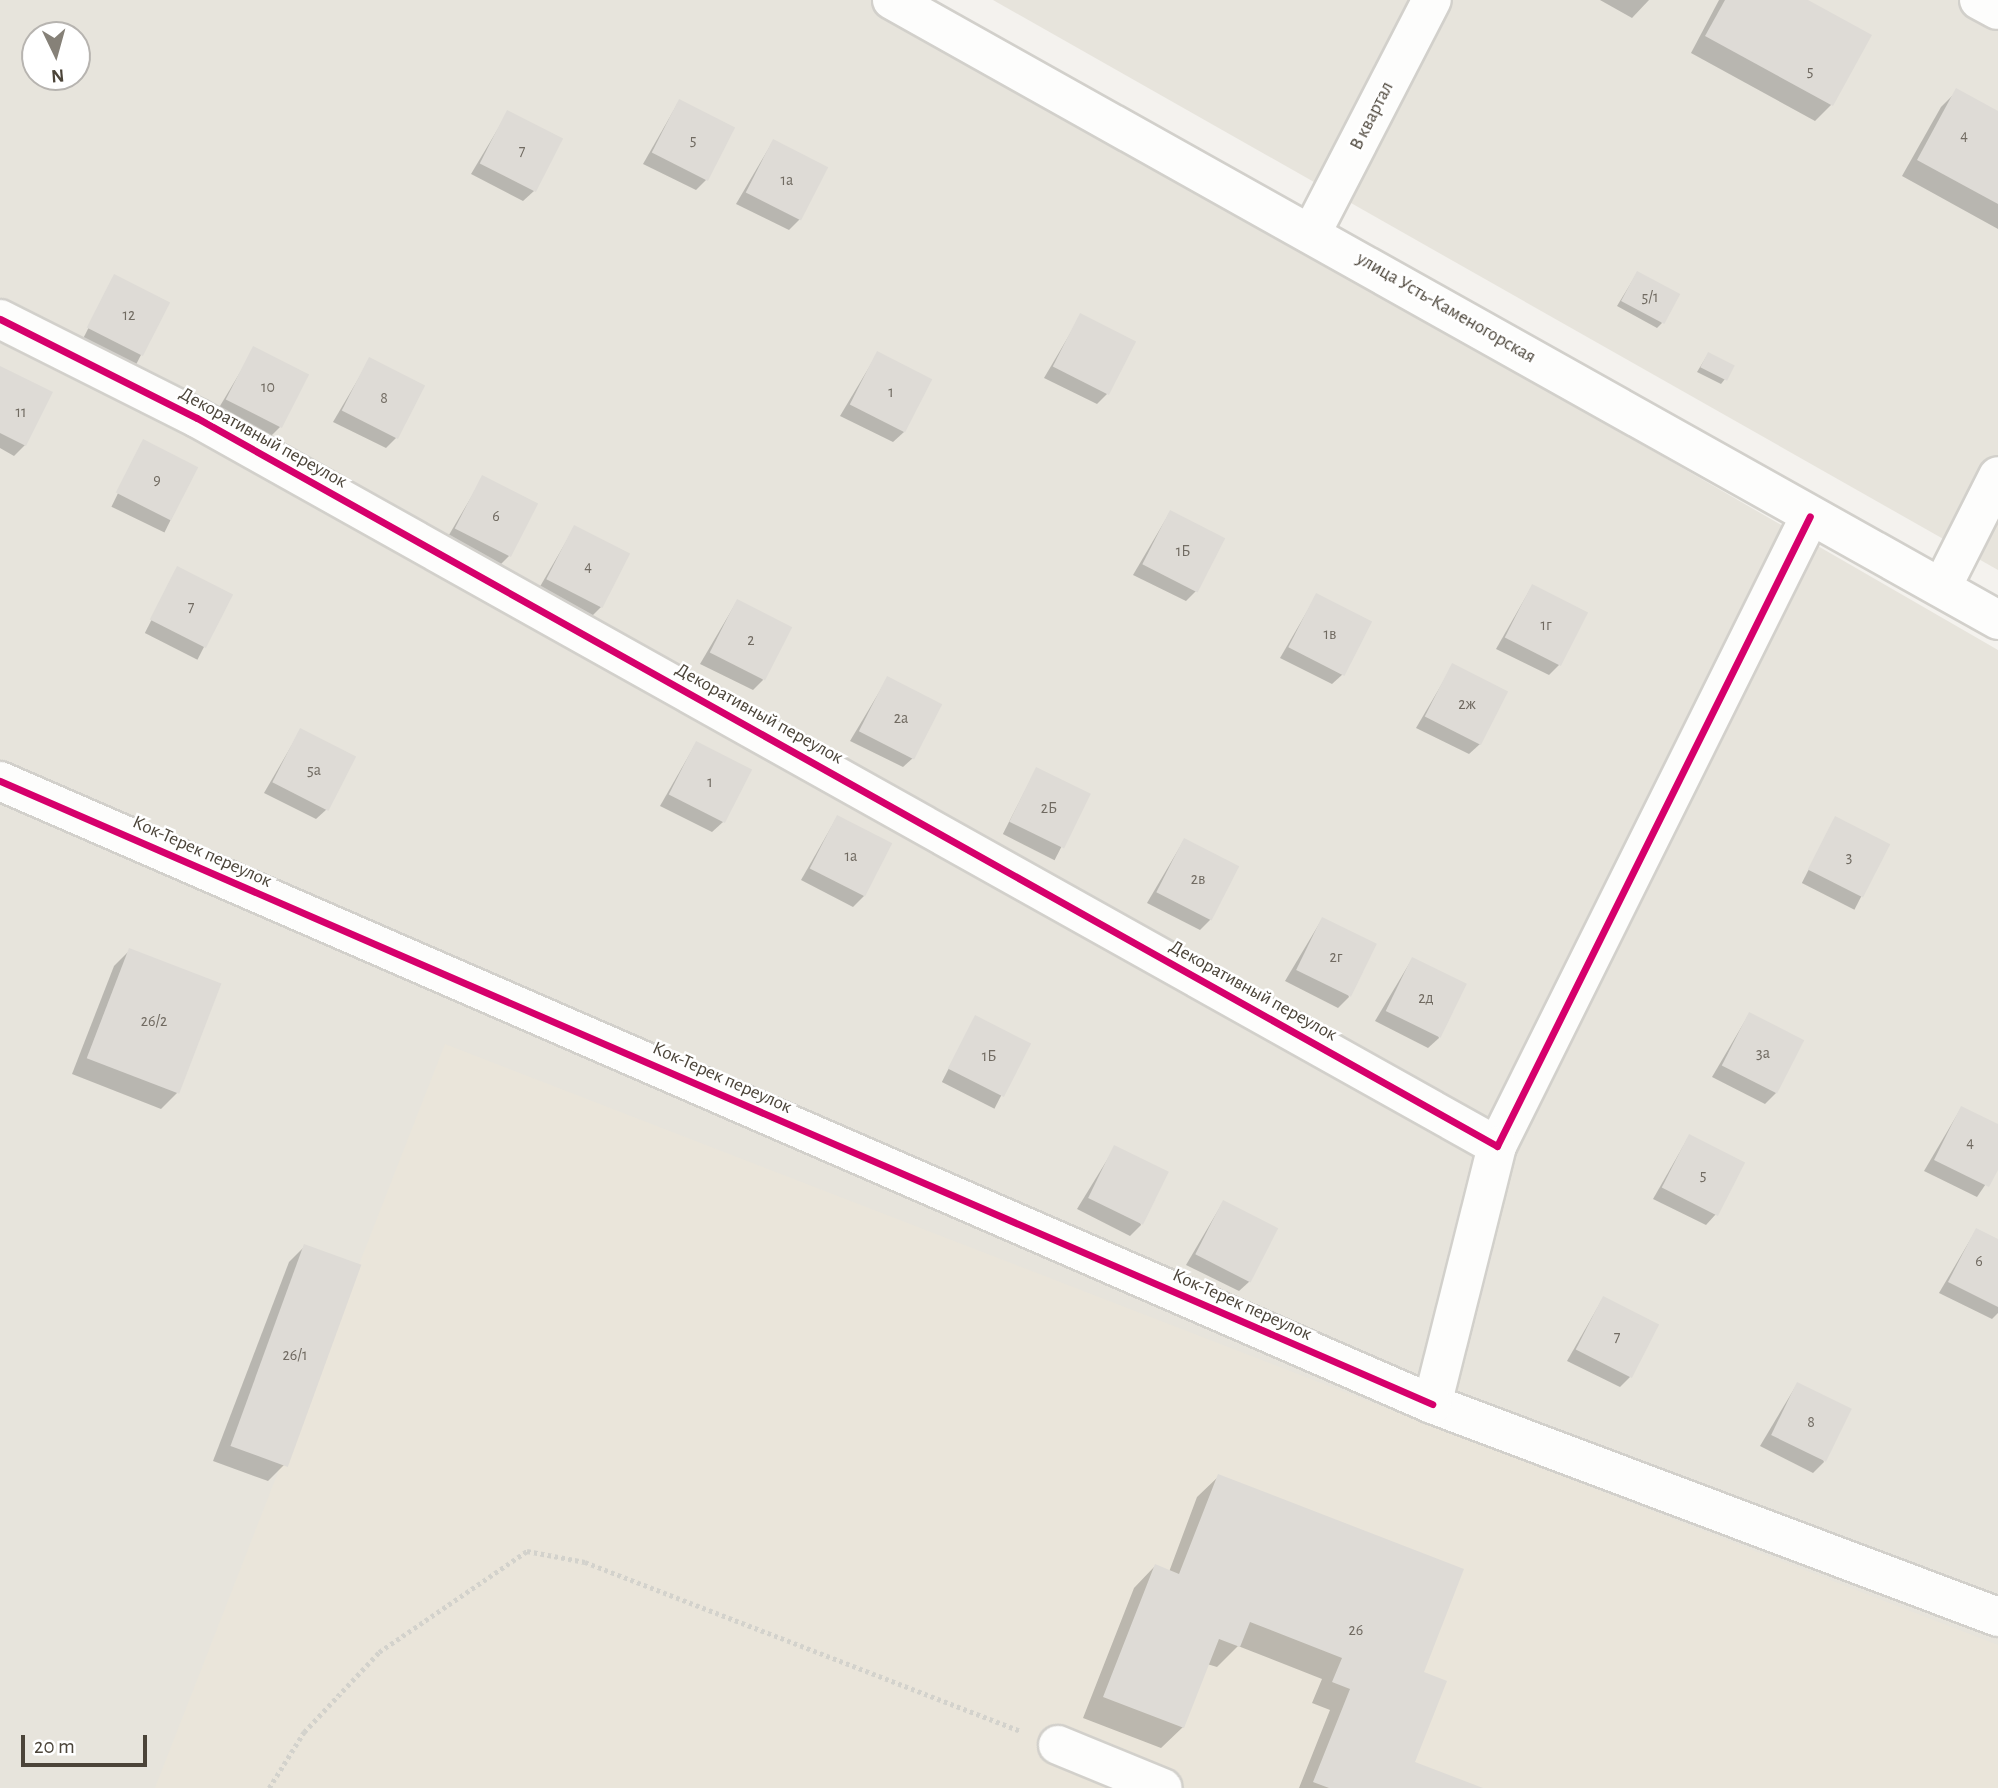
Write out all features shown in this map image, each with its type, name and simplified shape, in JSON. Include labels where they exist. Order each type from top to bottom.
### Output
[{"type":"street","name":"улица Усть-Каменогорская","points":[[892,0],[1312,232],[1998,620]]},
{"type":"street","name":"В квартал","points":[[1312,232],[1433,0]]},
{"type":"street","points":[[1979,0],[1998,10]]},
{"type":"street","name":"Декоративный переулок","points":[[0,319],[197,418],[1497,1146]]},
{"type":"street","points":[[1942,587],[1998,476]]},
{"type":"street","points":[[1432,1404],[1497,1146],[1810,516]]},
{"type":"street","name":"Кок-Терек переулок","points":[[0,781],[1432,1404],[1998,1617]]},
{"type":"street","points":[[1058,1745],[1163,1788]]},
{"type":"path","points":[[269,1788],[304,1732],[379,1653],[527,1552],[585,1562],[1058,1745]]},
{"type":"shaded area","points":[[0,0],[871,0],[1998,650],[1998,1788],[0,1788]]},
{"type":"shaded area","points":[[993,0],[1998,0],[1998,570]]},
{"type":"shaded area","points":[[445,1044],[1998,1645],[1998,1788],[155,1788]]},
{"type":"building","points":[[1725,0],[1808,0],[1872,35],[1833,106],[1705,36]]},
{"type":"building","points":[[1956,88],[1998,111],[1998,204],[1917,160]]},
{"type":"building","points":[[679,99],[735,128],[708,181],[652,152]]},
{"type":"building","points":[[507,110],[563,139],[536,192],[480,163]]},
{"type":"building","points":[[773,139],[828,167],[801,221],[746,192]]},
{"type":"building","points":[[1637,271],[1680,294],[1664,324],[1621,301]]},
{"type":"building","points":[[114,274],[170,303],[143,356],[87,327]]},
{"type":"building","points":[[1080,313],[1136,342],[1109,395],[1053,366]]},
{"type":"building","points":[[253,346],[309,375],[282,428],[226,399]]},
{"type":"building","points":[[877,351],[932,379],[905,433],[850,404]]},
{"type":"building","points":[[1708,352],[1735,366],[1727,381],[1700,367]]},
{"type":"building","points":[[369,357],[425,386],[398,439],[342,410]]},
{"type":"building","points":[[0,366],[53,392],[26,446],[0,433]]},
{"type":"building","points":[[143,439],[198,467],[171,521],[116,492]]},
{"type":"building","points":[[482,475],[538,504],[511,557],[455,528]]},
{"type":"building","points":[[1170,510],[1225,538],[1198,592],[1142,564]]},
{"type":"building","points":[[574,525],[630,554],[602,608],[546,579]]},
{"type":"building","points":[[177,566],[233,595],[206,648],[150,619]]},
{"type":"building","points":[[1532,584],[1588,613],[1561,666],[1505,637]]},
{"type":"building","points":[[1316,593],[1372,622],[1344,676],[1288,647]]},
{"type":"building","points":[[737,599],[792,627],[765,681],[710,652]]},
{"type":"building","points":[[1452,663],[1508,692],[1481,745],[1425,716]]},
{"type":"building","points":[[887,676],[942,704],[914,759],[859,731]]},
{"type":"building","points":[[300,728],[356,757],[328,811],[272,782]]},
{"type":"building","points":[[696,741],[752,770],[725,823],[669,794]]},
{"type":"building","points":[[1036,767],[1091,794],[1064,849],[1009,822]]},
{"type":"building","points":[[837,815],[892,843],[865,897],[810,868]]},
{"type":"building","points":[[1835,816],[1890,844],[1863,898],[1808,869]]},
{"type":"building","points":[[1184,838],[1239,866],[1212,920],[1156,892]]},
{"type":"building","points":[[1322,917],[1377,944],[1351,997],[1296,970]]},
{"type":"building","points":[[129,948],[221,983],[179,1094],[87,1058]]},
{"type":"building","points":[[1412,957],[1467,984],[1441,1038],[1386,1011]]},
{"type":"building","points":[[1749,1012],[1804,1040],[1777,1094],[1722,1065]]},
{"type":"building","points":[[975,1015],[1031,1044],[1004,1097],[948,1068]]},
{"type":"building","points":[[1961,1106],[1998,1124],[1998,1170],[1989,1187],[1934,1160]]},
{"type":"building","points":[[1689,1134],[1745,1163],[1718,1216],[1662,1187]]},
{"type":"building","points":[[1114,1145],[1169,1172],[1143,1225],[1088,1198]]},
{"type":"building","points":[[1223,1200],[1278,1228],[1251,1282],[1195,1254]]},
{"type":"building","points":[[1976,1228],[1998,1239],[1998,1307],[1948,1282]]},
{"type":"building","points":[[304,1244],[361,1265],[288,1467],[230,1446]]},
{"type":"building","points":[[1603,1296],[1659,1325],[1632,1378],[1576,1349]]},
{"type":"building","points":[[1797,1382],[1852,1409],[1826,1462],[1771,1435]]},
{"type":"building","points":[[1218,1474],[1464,1569],[1424,1672],[1447,1681],[1415,1762],[1483,1788],[1329,1788],[1313,1782],[1350,1689],[1332,1682],[1342,1658],[1250,1622],[1240,1647],[1219,1639],[1184,1728],[1103,1697],[1155,1564],[1179,1574]]},
{"type":"cycle path","points":[[0,319],[197,418],[1497,1146],[1810,516]]},
{"type":"cycle path","points":[[0,781],[1432,1404]]}]
